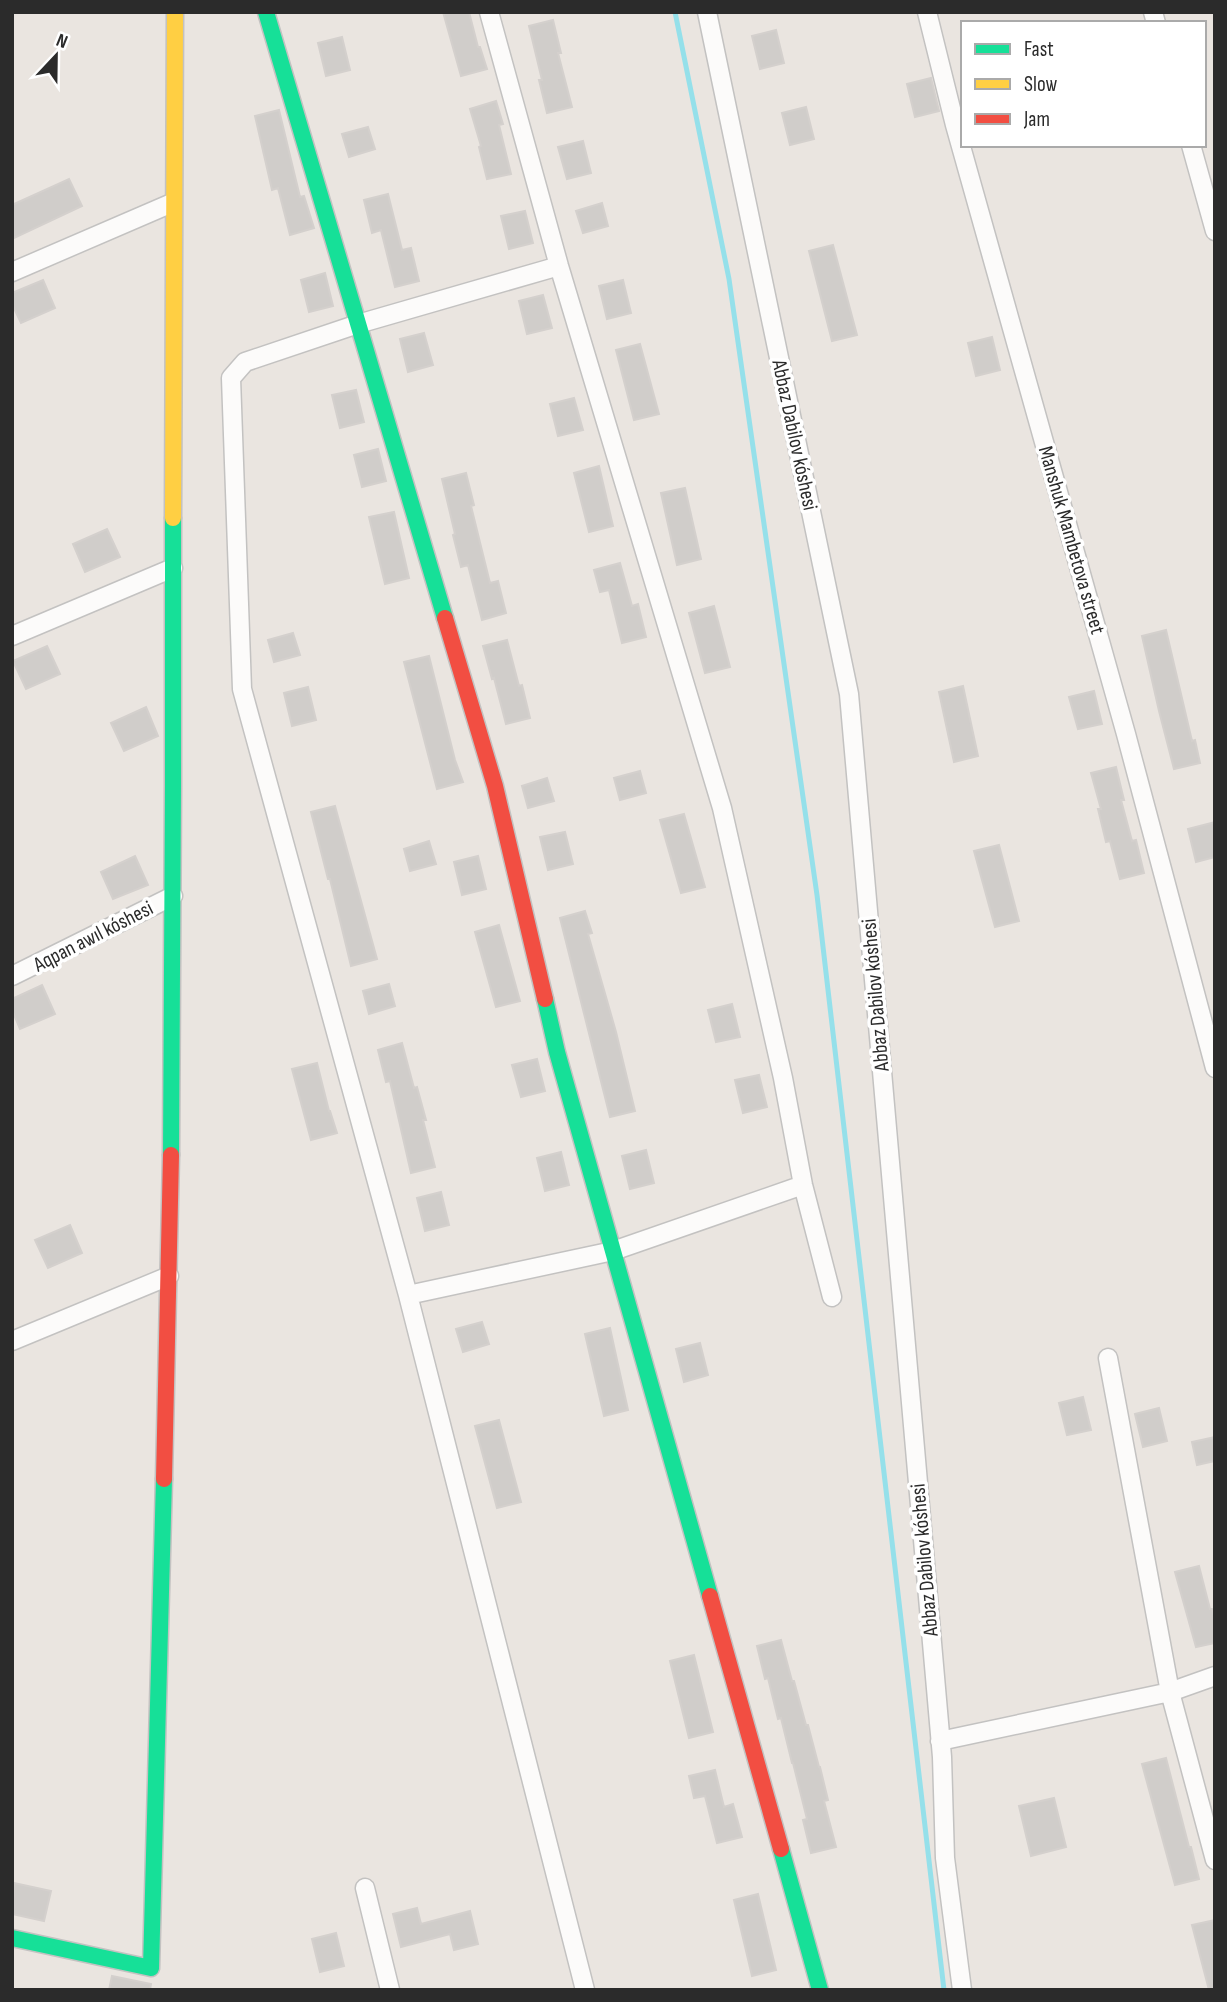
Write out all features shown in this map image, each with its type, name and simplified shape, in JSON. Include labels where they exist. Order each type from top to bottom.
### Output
[{"type":"street","points":[[12,1938],[151,1968],[169,1276],[173,895],[172,203],[175,12]]},
{"type":"street","points":[[266,12],[495,786],[557,1052],[820,1990]]},
{"type":"street","points":[[489,12],[559,266],[722,808],[783,1079],[803,1185],[832,1297]]},
{"type":"street","name":"Abbaz Dabilov kóshesi","points":[[707,12],[849,694],[940,1741],[944,1858],[962,1990]]},
{"type":"street","name":"Manshuk Mambetova street","points":[[927,12],[962,151],[1126,734],[1215,1068]]},
{"type":"street","points":[[1192,147],[1215,231]]},
{"type":"street","points":[[12,272],[172,203]]},
{"type":"street","points":[[559,266],[358,324],[244,362],[231,378],[242,689],[408,1295],[584,1990]]},
{"type":"street","points":[[12,636],[173,568]]},
{"type":"street","name":"Aqpan awıl kóshesi","points":[[12,976],[173,895]]},
{"type":"street","points":[[408,1295],[613,1251],[803,1185]]},
{"type":"street","points":[[12,1341],[169,1276]]},
{"type":"street","points":[[1108,1358],[1170,1692],[1215,1860]]},
{"type":"street","points":[[940,1741],[1170,1692],[1215,1676]]},
{"type":"street","points":[[365,1888],[390,1990]]},
{"type":"building","points":[[443,12],[469,12],[487,69],[461,76]]},
{"type":"building","points":[[553,20],[561,53],[558,53],[572,107],[547,113],[529,26]]},
{"type":"building","points":[[776,30],[784,63],[760,69],[752,36]]},
{"type":"building","points":[[342,37],[350,70],[326,76],[318,43]]},
{"type":"building","points":[[931,78],[939,111],[915,117],[907,84]]},
{"type":"building","points":[[496,101],[503,124],[499,125],[511,174],[487,179],[470,109]]},
{"type":"building","points":[[806,107],[814,139],[790,145],[782,113]]},
{"type":"building","points":[[279,110],[300,197],[304,196],[314,228],[290,235],[278,188],[272,190],[255,116]]},
{"type":"building","points":[[368,127],[375,149],[349,157],[342,134]]},
{"type":"building","points":[[583,141],[591,173],[567,179],[558,147]]},
{"type":"building","points":[[69,179],[82,206],[12,239],[12,205]]},
{"type":"building","points":[[388,194],[402,250],[411,248],[419,281],[395,287],[381,230],[372,233],[364,200]]},
{"type":"building","points":[[602,203],[608,226],[583,233],[576,211]]},
{"type":"building","points":[[525,211],[533,243],[509,249],[501,216]]},
{"type":"building","points":[[833,245],[857,335],[832,341],[809,251]]},
{"type":"building","points":[[325,273],[333,306],[309,312],[301,280]]},
{"type":"building","points":[[43,280],[55,308],[21,323],[12,304],[12,293]]},
{"type":"building","points":[[623,280],[631,313],[607,319],[599,286]]},
{"type":"building","points":[[543,295],[552,328],[527,334],[519,301]]},
{"type":"building","points":[[424,333],[433,365],[408,372],[400,339]]},
{"type":"building","points":[[992,337],[1000,370],[976,376],[968,343]]},
{"type":"building","points":[[640,344],[659,414],[634,420],[616,350]]},
{"type":"building","points":[[356,390],[364,422],[340,428],[332,395]]},
{"type":"building","points":[[574,398],[583,430],[558,436],[550,404]]},
{"type":"building","points":[[378,449],[386,481],[362,487],[354,455]]},
{"type":"building","points":[[599,466],[613,526],[589,532],[574,473]]},
{"type":"building","points":[[466,473],[474,505],[471,506],[490,583],[498,581],[506,613],[482,620],[468,565],[461,567],[442,479]]},
{"type":"building","points":[[685,488],[701,559],[677,565],[661,493]]},
{"type":"building","points":[[394,512],[409,578],[385,584],[369,517]]},
{"type":"building","points":[[107,529],[120,557],[85,572],[73,544]]},
{"type":"building","points":[[620,563],[632,606],[638,604],[646,637],[622,643],[609,590],[600,592],[594,570]]},
{"type":"building","points":[[714,606],[730,667],[705,673],[689,613]]},
{"type":"building","points":[[1166,630],[1192,741],[1195,740],[1200,763],[1174,769],[1142,636]]},
{"type":"building","points":[[293,633],[300,655],[274,662],[268,640]]},
{"type":"building","points":[[507,640],[530,718],[506,724],[483,646]]},
{"type":"building","points":[[47,646],[60,674],[26,689],[13,661]]},
{"type":"building","points":[[429,656],[463,782],[437,789],[404,662]]},
{"type":"building","points":[[963,686],[978,756],[954,762],[939,692]]},
{"type":"building","points":[[308,687],[316,720],[292,726],[284,693]]},
{"type":"building","points":[[1094,691],[1102,724],[1078,729],[1069,697]]},
{"type":"building","points":[[146,707],[158,736],[124,751],[111,723]]},
{"type":"building","points":[[1116,767],[1124,800],[1121,800],[1132,841],[1136,840],[1144,873],[1120,879],[1110,841],[1106,842],[1098,809],[1101,809],[1091,773]]},
{"type":"building","points":[[640,771],[646,793],[620,800],[614,778]]},
{"type":"building","points":[[547,778],[554,801],[528,808],[522,786]]},
{"type":"building","points":[[335,806],[377,959],[351,966],[311,812]]},
{"type":"building","points":[[684,814],[705,887],[681,893],[660,820]]},
{"type":"building","points":[[1215,822],[1215,857],[1196,862],[1188,829]]},
{"type":"building","points":[[565,832],[573,864],[548,870],[540,837]]},
{"type":"building","points":[[429,841],[436,864],[410,871],[404,849]]},
{"type":"building","points":[[999,845],[1019,921],[995,927],[974,851]]},
{"type":"building","points":[[135,856],[148,885],[113,899],[101,872]]},
{"type":"building","points":[[478,856],[486,889],[462,895],[454,862]]},
{"type":"building","points":[[585,911],[592,933],[588,934],[635,1111],[610,1117],[560,918]]},
{"type":"building","points":[[499,925],[520,1001],[496,1007],[475,932]]},
{"type":"building","points":[[389,984],[395,1006],[369,1014],[363,991]]},
{"type":"building","points":[[42,985],[55,1014],[20,1029],[12,1010],[12,999]]},
{"type":"building","points":[[732,1004],[740,1037],[716,1042],[708,1010]]},
{"type":"building","points":[[402,1043],[426,1120],[423,1120],[435,1167],[411,1173],[390,1081],[386,1082],[378,1050]]},
{"type":"building","points":[[537,1059],[545,1091],[521,1097],[512,1065]]},
{"type":"building","points":[[317,1063],[337,1133],[311,1140],[292,1069]]},
{"type":"building","points":[[759,1075],[767,1107],[743,1113],[735,1080]]},
{"type":"building","points":[[646,1150],[654,1183],[630,1189],[622,1156]]},
{"type":"building","points":[[561,1152],[569,1185],[545,1191],[537,1158]]},
{"type":"building","points":[[441,1192],[449,1225],[425,1231],[417,1198]]},
{"type":"building","points":[[70,1225],[82,1253],[48,1268],[35,1240]]},
{"type":"building","points":[[482,1322],[489,1344],[463,1352],[456,1329]]},
{"type":"building","points":[[610,1328],[628,1410],[604,1416],[585,1334]]},
{"type":"building","points":[[700,1343],[708,1375],[684,1382],[676,1349]]},
{"type":"building","points":[[1083,1397],[1091,1430],[1067,1435],[1059,1403]]},
{"type":"building","points":[[1159,1408],[1167,1441],[1143,1447],[1135,1414]]},
{"type":"building","points":[[499,1420],[521,1502],[497,1508],[475,1426]]},
{"type":"building","points":[[1215,1437],[1215,1461],[1197,1465],[1192,1442]]},
{"type":"building","points":[[1199,1566],[1215,1619],[1215,1643],[1196,1647],[1175,1572]]},
{"type":"building","points":[[781,1640],[820,1767],[828,1800],[824,1801],[836,1847],[811,1853],[803,1820],[807,1819],[793,1763],[757,1646]]},
{"type":"building","points":[[694,1655],[713,1732],[689,1738],[670,1661]]},
{"type":"building","points":[[1166,1758],[1199,1879],[1175,1885],[1142,1764]]},
{"type":"building","points":[[715,1770],[724,1807],[733,1804],[742,1837],[717,1843],[705,1796],[694,1798],[689,1776]]},
{"type":"building","points":[[1054,1798],[1066,1847],[1031,1856],[1019,1806]]},
{"type":"building","points":[[14,1883],[51,1891],[44,1921],[12,1914]]},
{"type":"building","points":[[758,1894],[776,1970],[752,1976],[734,1900]]},
{"type":"building","points":[[417,1908],[421,1924],[470,1911],[478,1944],[454,1950],[450,1934],[401,1947],[393,1914]]},
{"type":"building","points":[[1215,1920],[1215,1990],[1209,1990],[1192,1925]]},
{"type":"building","points":[[336,1933],[344,1966],[320,1972],[312,1939]]},
{"type":"building","points":[[112,1976],[151,1984],[150,1990],[109,1990]]},
{"type":"waterway","points":[[675,12],[729,279],[817,895],[944,1990]]},
{"type":"traffic: fast","points":[[266,12],[445,618]]},
{"type":"traffic: fast","points":[[171,1155],[173,518]]},
{"type":"traffic: fast","points":[[545,999],[557,1052],[710,1596]]},
{"type":"traffic: fast","points":[[12,1938],[151,1968],[164,1479]]},
{"type":"traffic: fast","points":[[781,1849],[820,1990]]},
{"type":"traffic: slow","points":[[173,518],[175,12]]},
{"type":"traffic: jam","points":[[445,618],[495,786],[545,999]]},
{"type":"traffic: jam","points":[[164,1479],[171,1155]]},
{"type":"traffic: jam","points":[[710,1596],[781,1849]]}]
